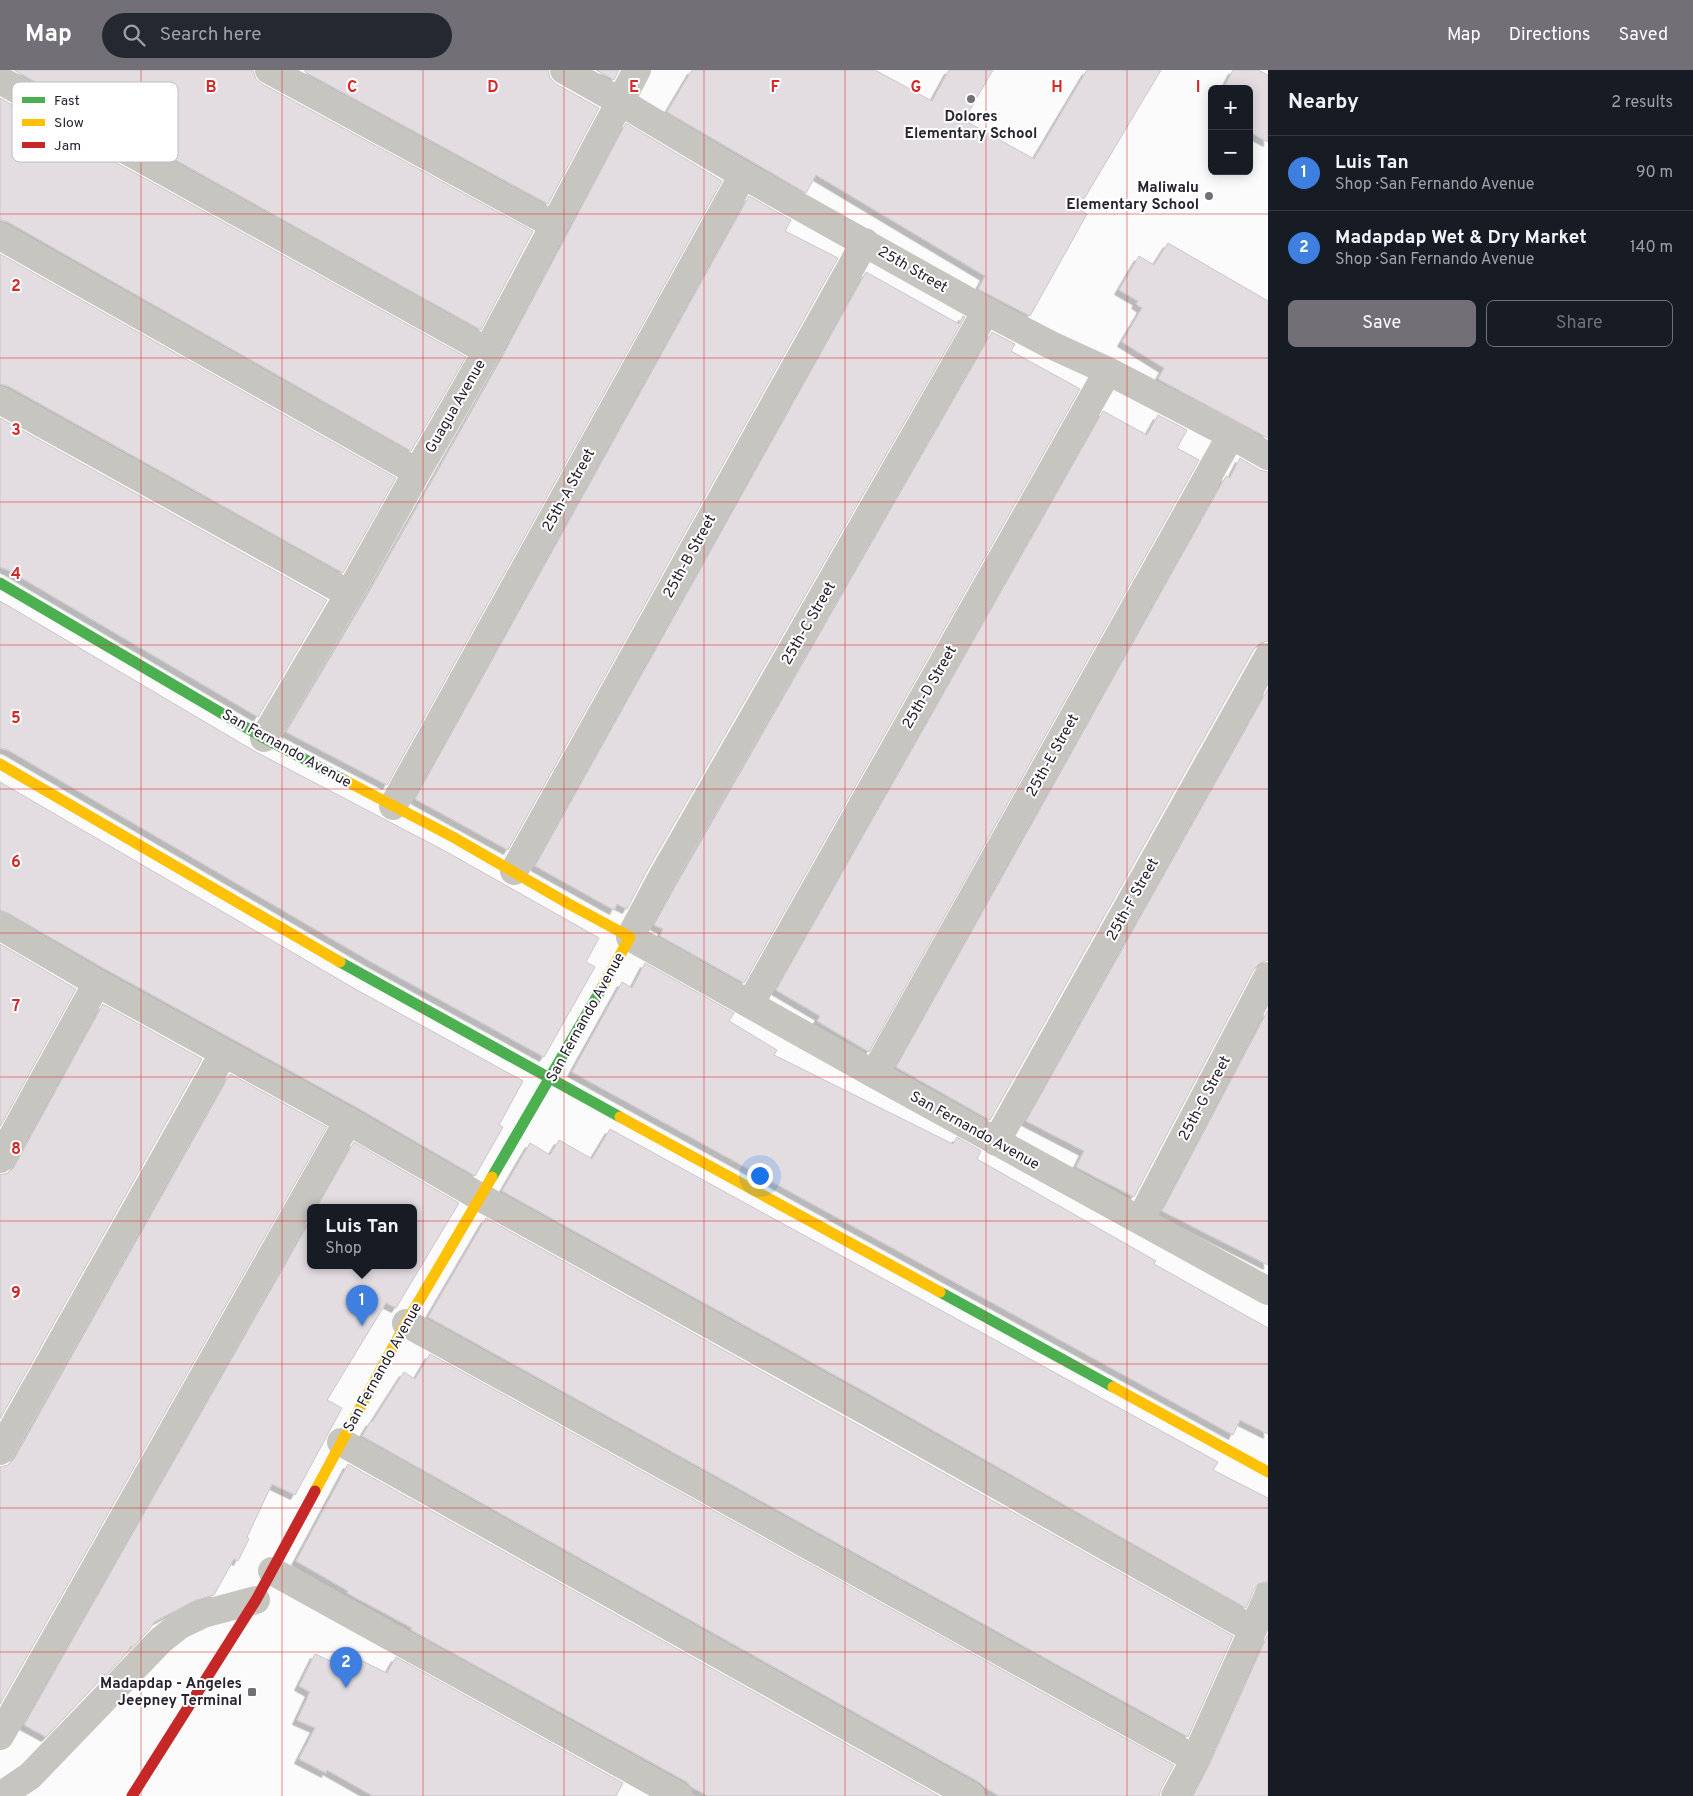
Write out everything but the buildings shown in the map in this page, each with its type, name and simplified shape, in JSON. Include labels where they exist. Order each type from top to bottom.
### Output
[{"type":"main road","name":"San Fernando Avenue","points":[[0,583],[264,738],[514,871],[630,937],[551,1077],[406,1323],[256,1600],[132,1796]]},
{"type":"main road","points":[[0,764],[365,977],[551,1077],[985,1318],[1268,1472]]},
{"type":"street","points":[[269,70],[554,224]]},
{"type":"street","name":"25th Street","points":[[564,70],[620,101],[743,175],[986,311],[1051,345],[1108,371],[1268,456]]},
{"type":"street","name":"Guagua Avenue","points":[[264,738],[349,594],[487,351],[636,70]]},
{"type":"street","points":[[0,80],[12,87]]},
{"type":"street","points":[[147,162],[487,351]]},
{"type":"street","name":"25th-A Street","points":[[393,806],[743,175]]},
{"type":"street","points":[[0,236],[417,472]]},
{"type":"street","name":"25th-B Street","points":[[514,871],[865,242]]},
{"type":"street","name":"25th-C Street","points":[[630,937],[662,877],[986,311]]},
{"type":"street","name":"25th-D Street","points":[[750,1004],[1108,371]]},
{"type":"street","points":[[0,400],[349,594]]},
{"type":"street","name":"25th-E Street","points":[[874,1074],[1230,435]]},
{"type":"street","name":"25th-F Street","points":[[996,1142],[1268,657]]},
{"type":"street","points":[[0,926],[223,1054],[348,1121],[480,1197],[868,1412],[1263,1610],[1195,1759],[1175,1796]]},
{"type":"street","name":"San Fernando Avenue","points":[[630,937],[996,1142],[1268,1291]]},
{"type":"street","name":"25th-G Street","points":[[1140,1220],[1268,976]]},
{"type":"street","points":[[0,1158],[97,983]]},
{"type":"street","points":[[0,1452],[223,1054]]},
{"type":"street","points":[[0,1736],[348,1121]]},
{"type":"street","points":[[406,1323],[1195,1759]]},
{"type":"street","points":[[341,1442],[971,1796]]},
{"type":"street","points":[[272,1571],[679,1796]]},
{"type":"street","points":[[0,1796],[30,1776],[161,1640],[180,1625],[203,1614],[256,1600]]},
{"type":"traffic: fast","points":[[0,583],[264,738],[346,781]]},
{"type":"traffic: fast","points":[[340,962],[620,1117]]},
{"type":"traffic: fast","points":[[492,1177],[603,986]]},
{"type":"traffic: fast","points":[[940,1292],[1113,1387]]},
{"type":"traffic: slow","points":[[0,764],[340,962]]},
{"type":"traffic: slow","points":[[346,781],[453,837],[630,937],[603,986]]},
{"type":"traffic: slow","points":[[620,1117],[940,1292]]},
{"type":"traffic: slow","points":[[315,1491],[406,1323],[492,1177]]},
{"type":"traffic: slow","points":[[1113,1387],[1268,1472]]},
{"type":"traffic: jam","points":[[132,1796],[256,1600],[315,1491]]},
{"type":"place","name":"Dolores Elementary School","points":[[971,99]]},
{"type":"place","name":"Maliwalu Elementary School","points":[[1209,196]]},
{"type":"place","name":"Luis Tan","points":[[362,1326]]},
{"type":"place","name":"Madapdap Wet & Dry Market","points":[[346,1688]]},
{"type":"place","name":"Madapdap - Angeles Jeepney Terminal","points":[[252,1692]]}]
